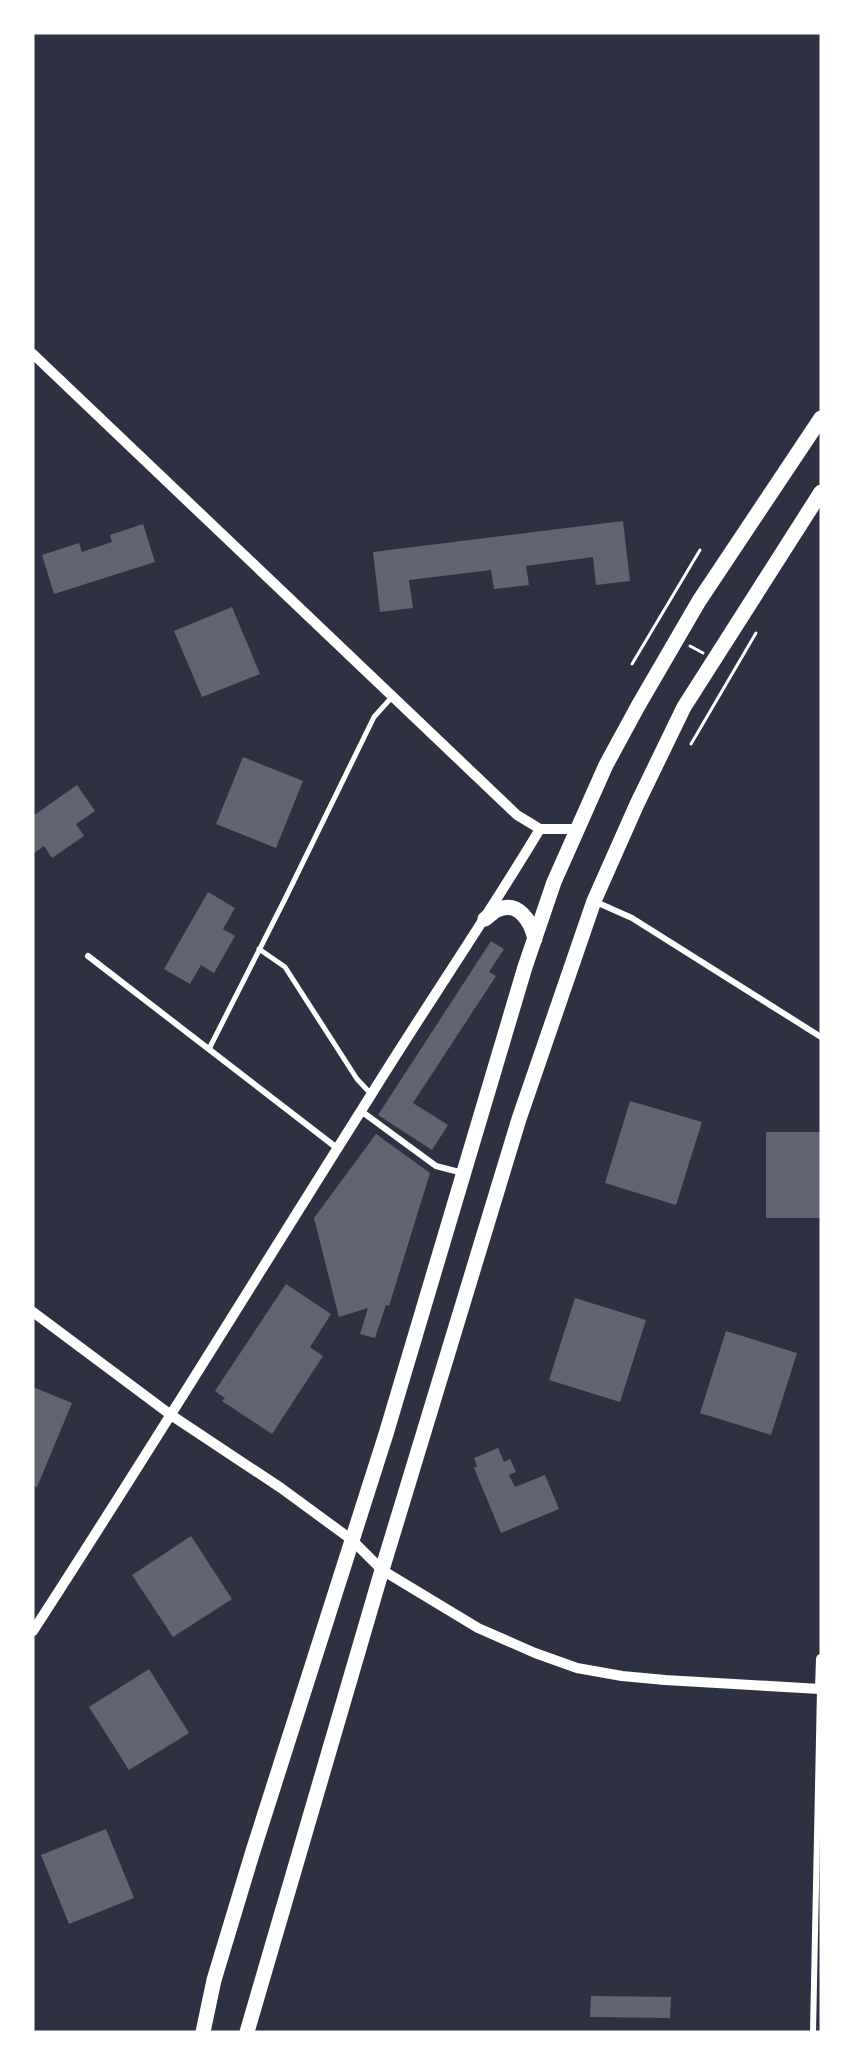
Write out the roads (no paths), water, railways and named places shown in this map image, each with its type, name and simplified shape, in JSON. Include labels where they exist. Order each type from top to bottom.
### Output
[{"type":"main road","points":[[203,2032],[214,1980],[246,1873],[352,1540],[554,882],[606,765],[638,706],[699,601],[821,418]]},
{"type":"main road","points":[[247,2032],[382,1570],[519,1119],[594,901],[637,804],[684,707],[821,492]]},
{"type":"main road","points":[[484,919],[497,910],[519,912],[529,920],[535,939]]},
{"type":"street","points":[[33,354],[517,815],[540,829],[578,829]]},
{"type":"street","points":[[209,1049],[374,717],[392,697]]},
{"type":"street","points":[[33,1631],[540,829]]},
{"type":"street","points":[[594,901],[632,918],[821,1037]]},
{"type":"street","points":[[259,949],[285,967],[357,1079],[371,1094]]},
{"type":"street","points":[[88,956],[338,1148]]},
{"type":"street","points":[[361,1111],[436,1166],[463,1174]]},
{"type":"street","points":[[33,1312],[171,1415],[281,1488],[352,1540],[382,1570],[478,1628],[534,1653],[577,1668],[622,1676],[665,1680],[820,1689]]},
{"type":"street","points":[[813,2032],[821,1659]]}]
